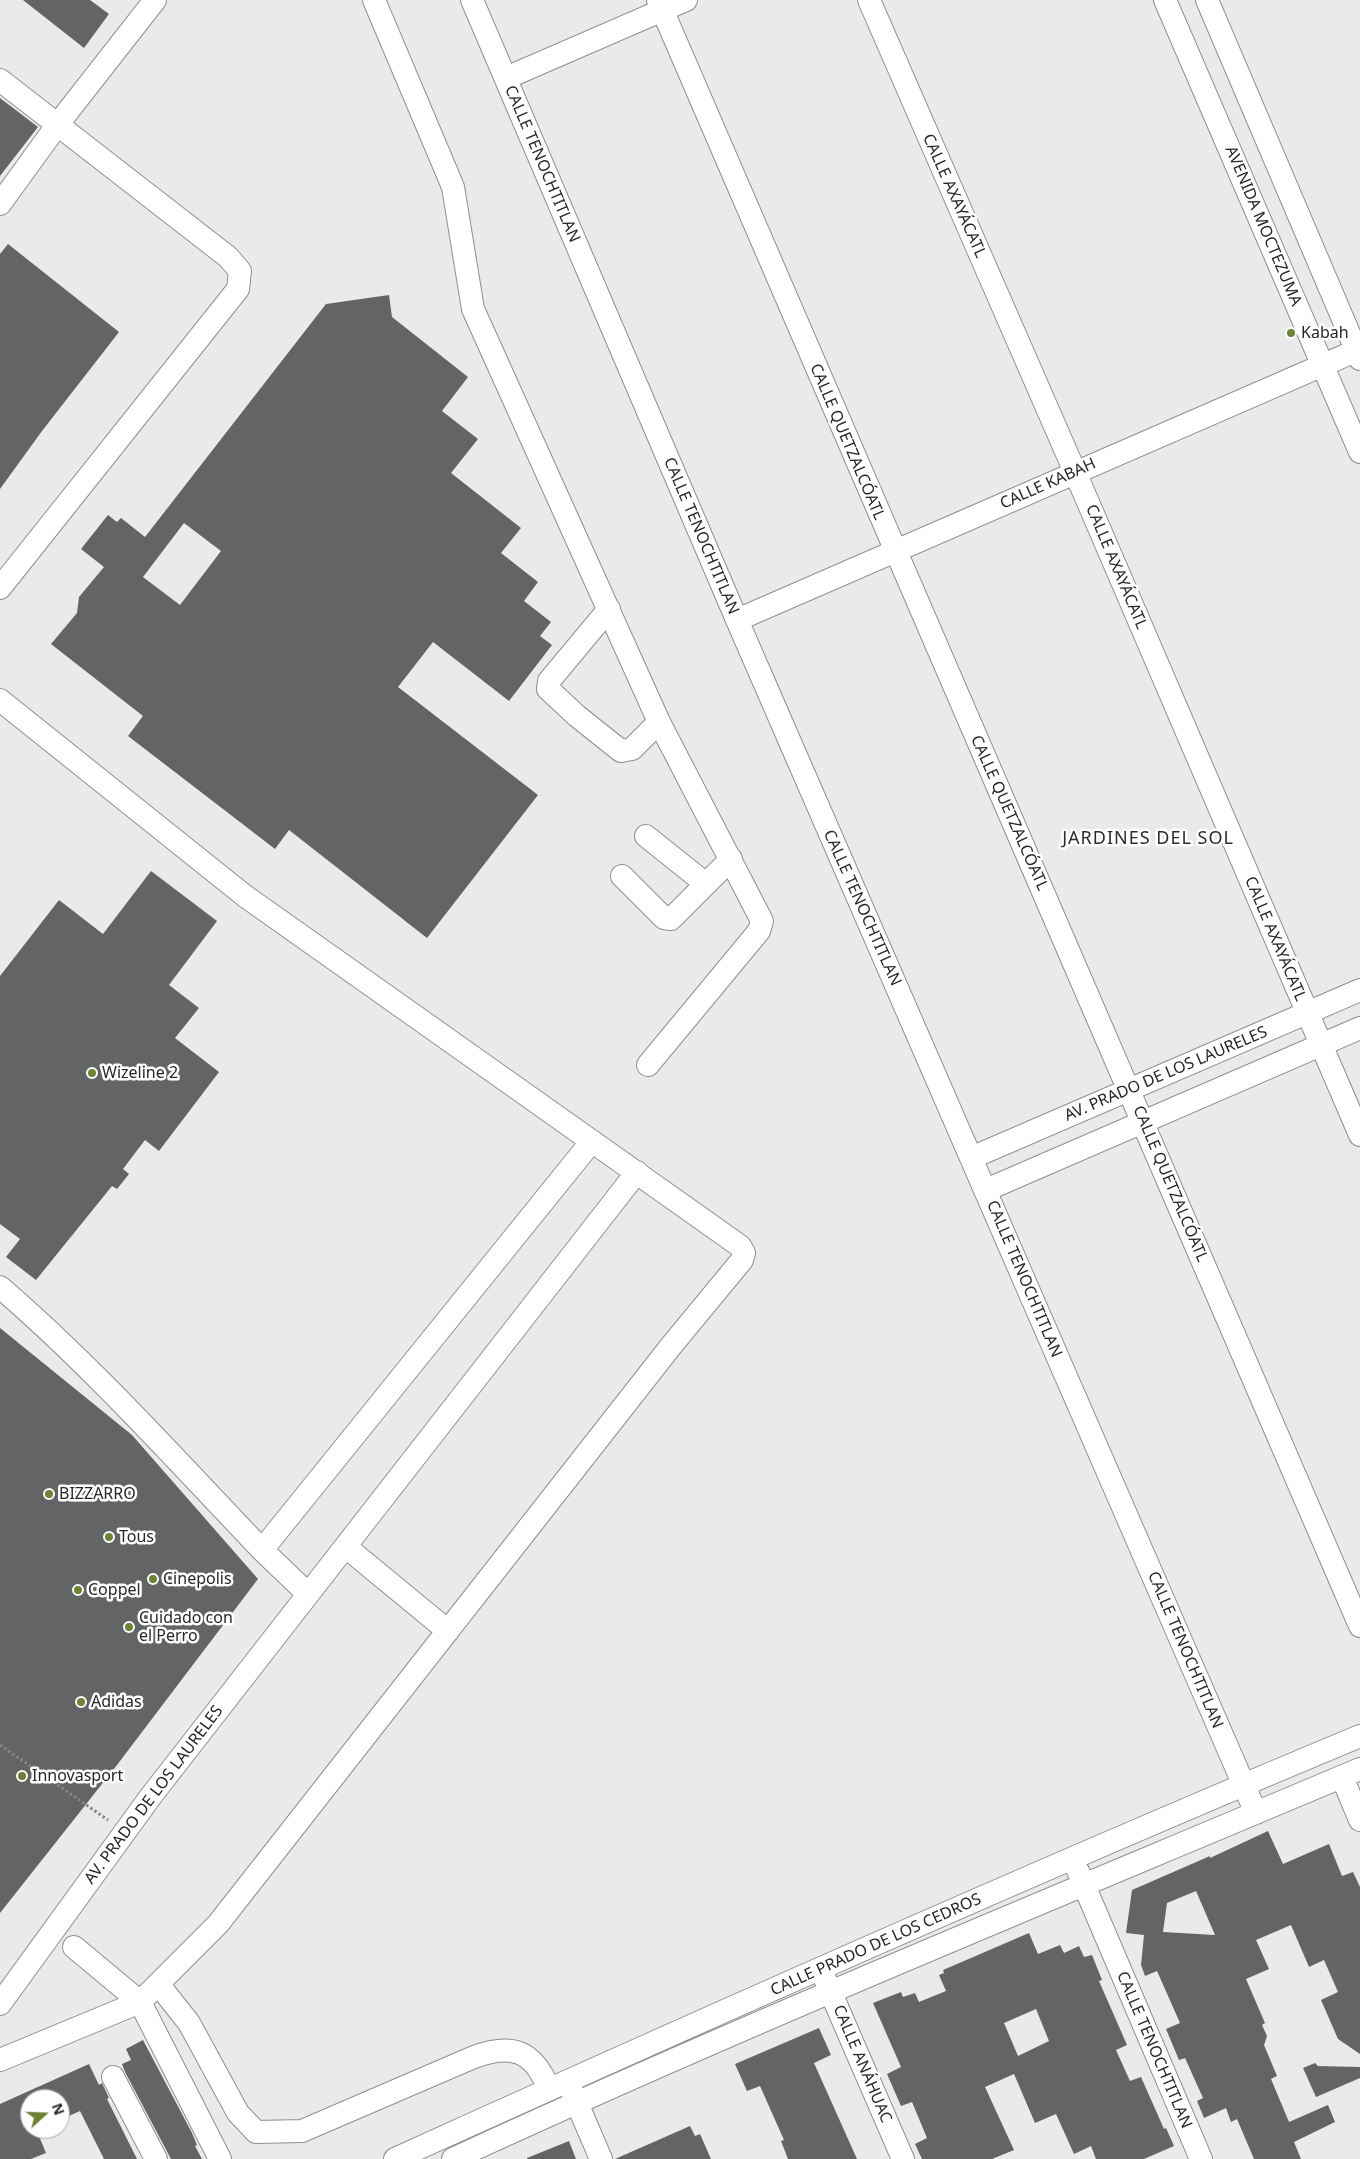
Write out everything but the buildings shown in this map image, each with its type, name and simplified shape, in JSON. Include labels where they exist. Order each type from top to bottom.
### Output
[{"type":"street","points":[[0,204],[58,124],[155,0]]},
{"type":"street","points":[[374,0],[453,187],[473,309],[659,722],[762,921],[761,928],[648,1065]]},
{"type":"street","name":"CALLE TENOCHTITLAN","points":[[472,0],[737,620],[1256,1814]]},
{"type":"street","points":[[506,78],[660,5],[686,0]]},
{"type":"street","name":"CALLE AXAYÁCATL","points":[[869,0],[1075,472],[1360,1135]]},
{"type":"street","name":"AVENIDA MOCTEZUMA","points":[[1165,0],[1360,452]]},
{"type":"street","points":[[1207,0],[1359,353]]},
{"type":"street","name":"CALLE QUETZALCÓATL","points":[[660,5],[894,551],[1144,1122],[1360,1626]]},
{"type":"street","points":[[0,80],[228,257],[240,271],[238,288],[232,296],[0,588]]},
{"type":"street","name":"CALLE KABAH","points":[[737,620],[1322,365],[1359,353]]},
{"type":"street","points":[[609,609],[549,681],[548,689],[577,716],[621,751],[632,749],[659,722]]},
{"type":"street","points":[[0,700],[245,896],[637,1172],[740,1246],[744,1253],[744,1257],[682,1332],[218,1924],[140,2002],[0,2060]]},
{"type":"street","points":[[646,836],[706,884]]},
{"type":"street","points":[[622,876],[664,918],[668,919],[674,917],[731,859]]},
{"type":"street","name":"AV. PRADO DE LOS LAURELES","points":[[971,1158],[1360,990]]},
{"type":"street","points":[[986,1190],[1360,1028]]},
{"type":"street","points":[[262,1550],[592,1141]]},
{"type":"street","name":"AV. PRADO DE LOS LAURELES","points":[[0,2004],[124,1832],[637,1172]]},
{"type":"street","points":[[0,1287],[47,1327],[112,1392],[262,1550],[310,1591]]},
{"type":"street","points":[[346,1547],[448,1631]]},
{"type":"street","name":"CALLE PRADO DE LOS CEDROS","points":[[395,2159],[821,1969],[1360,1736]]},
{"type":"street","points":[[1351,1773],[1360,1820]]},
{"type":"street","name":"CALLE PRADO DE LOS CEDROS","points":[[453,2159],[577,2102],[830,1991],[1351,1773]]},
{"type":"street","name":"CALLE TENOCHTITLAN","points":[[1073,1859],[1201,2159]]},
{"type":"street","points":[[74,1947],[140,2002],[220,2159]]},
{"type":"street","name":"CALLE ANÁHUAC","points":[[821,1969],[903,2159]]},
{"type":"street","points":[[159,1985],[189,2023],[238,2113],[256,2132],[302,2131],[474,2057],[502,2049],[519,2053],[577,2102],[601,2159]]},
{"type":"street","points":[[114,2077],[156,2159]]},
{"type":"path","points":[[0,1745],[124,1832]]},
{"type":"place","name":"Kabah","points":[[1291,333]]},
{"type":"place","name":"Wizeline 2","points":[[92,1073]]},
{"type":"place","name":"BIZZARRO","points":[[49,1494]]},
{"type":"place","name":"Tous","points":[[109,1537]]},
{"type":"place","name":"Cinepolis","points":[[153,1579]]},
{"type":"place","name":"Coppel","points":[[78,1590]]},
{"type":"place","name":"Cuidado con el Perro","points":[[129,1627]]},
{"type":"place","name":"Adidas","points":[[81,1702]]},
{"type":"place","name":"Innovasport","points":[[22,1776]]},
{"type":"district","name":"JARDINES DEL SOL","points":[[1148,839]]}]
